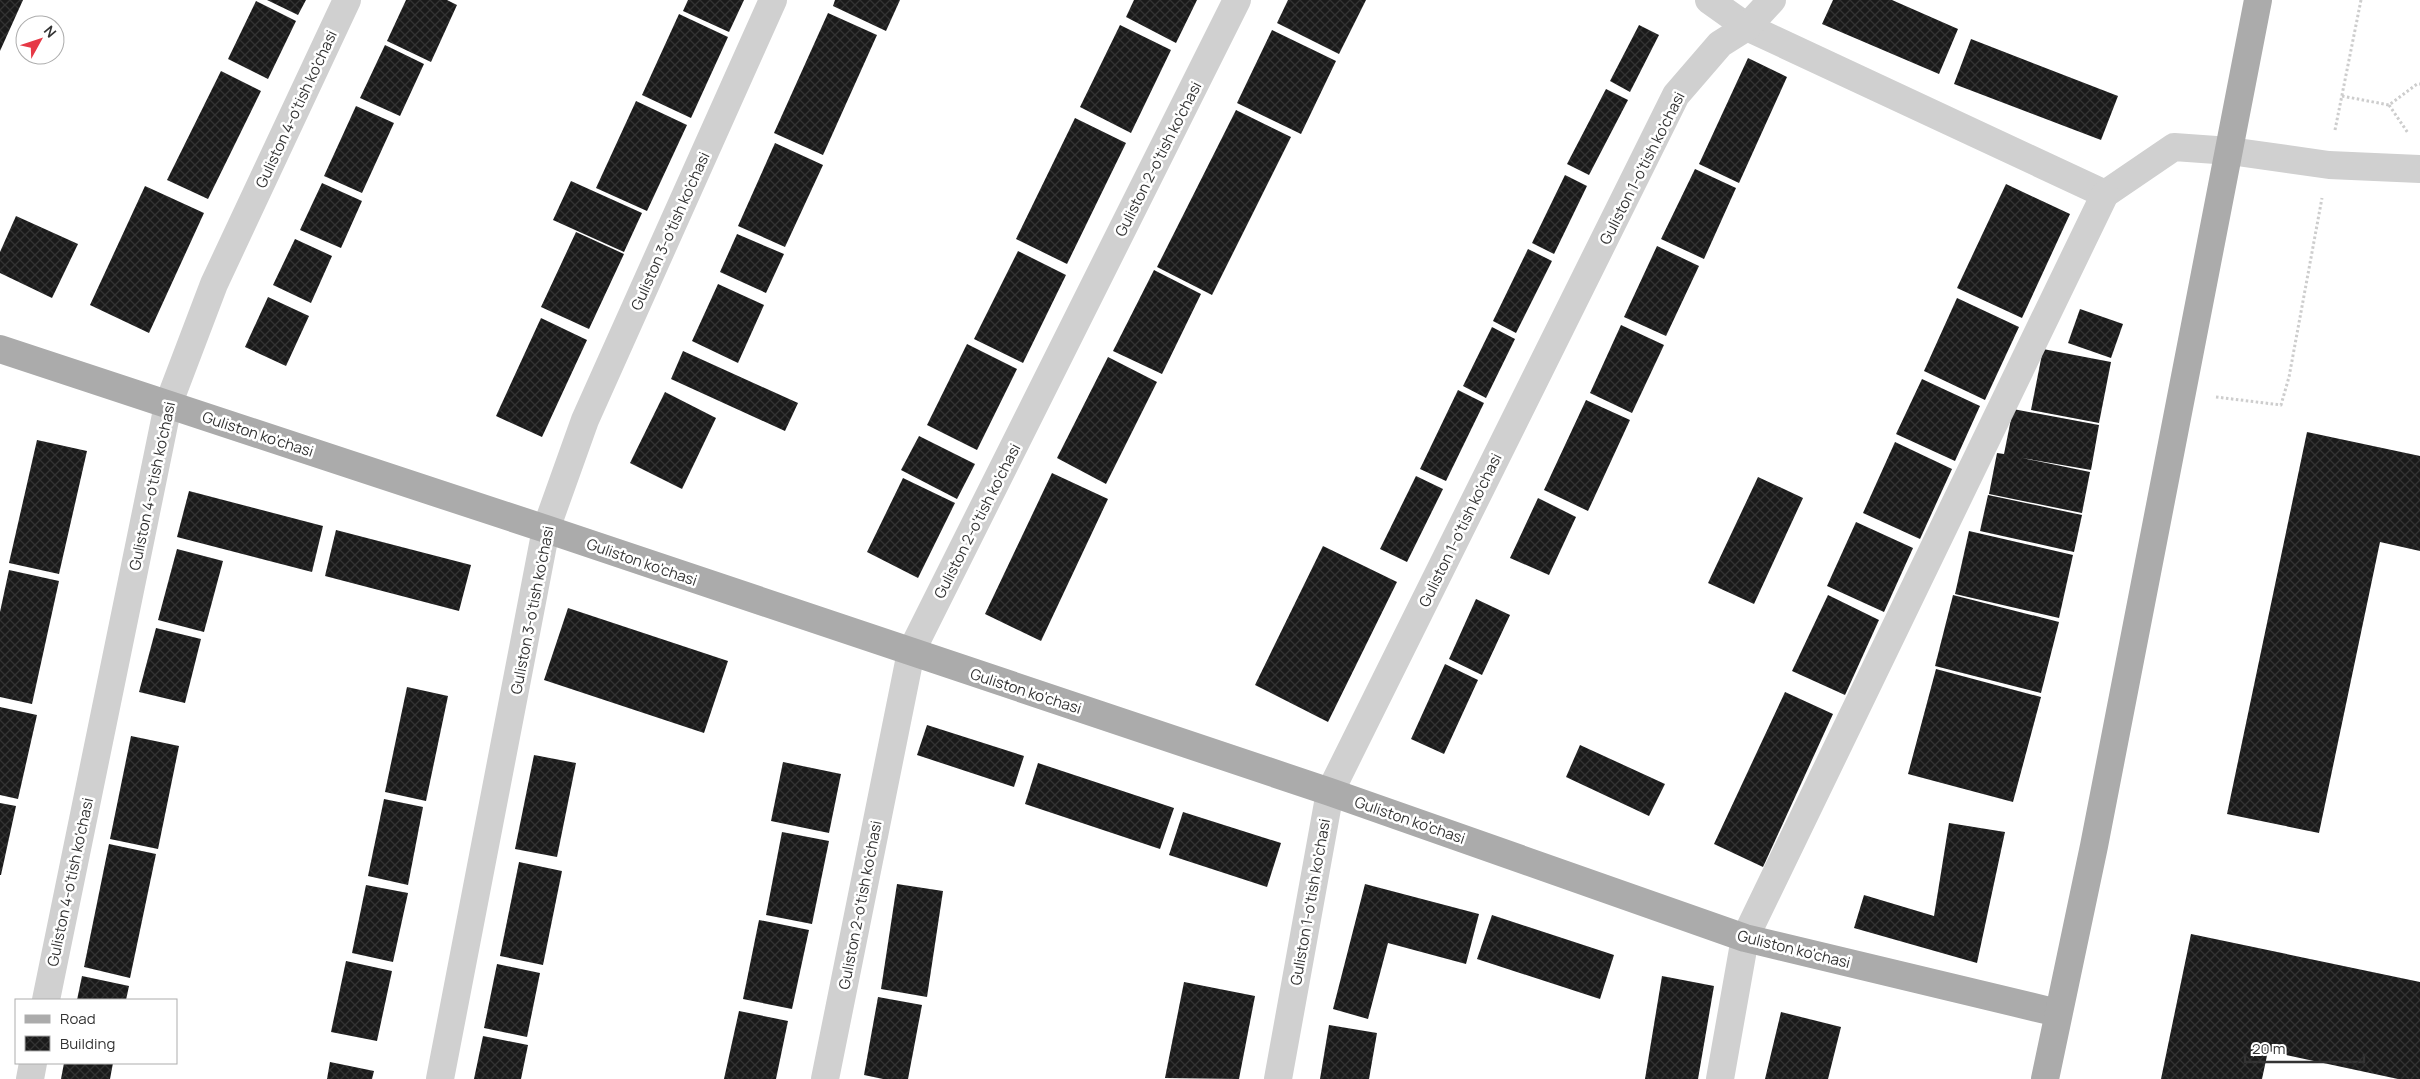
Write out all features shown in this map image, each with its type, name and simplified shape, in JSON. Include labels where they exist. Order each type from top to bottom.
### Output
[{"type":"main road","points":[[2045,1079],[2094,846],[2258,0]]},
{"type":"main road","name":"Guliston ko'chasi","points":[[0,350],[546,529],[1330,792],[1745,938],[2058,1013]]},
{"type":"street","name":"Guliston 4-o'tish ko'chasi","points":[[46,999],[168,405],[214,284],[348,0]]},
{"type":"street","name":"Guliston 3-o'tish ko'chasi","points":[[440,1079],[546,529],[585,420],[773,0]]},
{"type":"street","name":"Guliston 2-o'tish ko'chasi","points":[[824,1079],[911,652],[1237,0]]},
{"type":"street","points":[[1708,0],[1747,27],[2105,194]]},
{"type":"street","name":"Guliston 1-o'tish ko'chasi","points":[[1278,1079],[1330,792],[1676,95],[1720,44],[1747,27],[1772,0]]},
{"type":"street","points":[[1720,1079],[1745,938],[2105,194],[2174,147],[2230,151],[2329,165],[2420,169]]},
{"type":"street","points":[[30,1079],[33,1064]]},
{"type":"path","points":[[2183,392],[2281,404],[2289,377],[2361,0]]},
{"type":"path","points":[[2389,105],[2417,84],[2420,84]]},
{"type":"path","points":[[2342,96],[2389,105],[2408,133],[2414,135]]},
{"type":"building","points":[[0,0],[23,0],[15,15],[0,51]]},
{"type":"building","points":[[267,0],[306,0],[298,15]]},
{"type":"building","points":[[406,0],[447,0],[457,5],[431,62],[387,41]]},
{"type":"building","points":[[688,0],[744,0],[729,32],[683,11]]},
{"type":"building","points":[[835,0],[900,0],[886,31],[833,6]]},
{"type":"building","points":[[1134,0],[1197,0],[1176,43],[1126,17]]},
{"type":"building","points":[[1288,0],[1366,0],[1339,54],[1277,23]]},
{"type":"building","points":[[1833,0],[1892,0],[1958,29],[1939,74],[1822,24]]},
{"type":"building","points":[[256,1],[296,21],[268,79],[228,59]]},
{"type":"building","points":[[828,13],[877,35],[823,155],[774,133]]},
{"type":"building","points":[[679,14],[728,37],[691,118],[642,95]]},
{"type":"building","points":[[1120,25],[1171,50],[1131,133],[1080,107]]},
{"type":"building","points":[[1639,25],[1659,35],[1630,92],[1610,81]]},
{"type":"building","points":[[1272,30],[1336,61],[1301,134],[1237,103]]},
{"type":"building","points":[[1971,39],[2118,96],[2101,140],[1954,84]]},
{"type":"building","points":[[385,45],[424,64],[400,116],[360,98]]},
{"type":"building","points":[[1748,58],[1787,77],[1739,183],[1699,164]]},
{"type":"building","points":[[221,71],[261,91],[208,199],[167,180]]},
{"type":"building","points":[[1606,89],[1628,100],[1589,175],[1567,164]]},
{"type":"building","points":[[636,101],[687,125],[647,211],[596,188]]},
{"type":"building","points":[[356,106],[394,123],[362,193],[324,176]]},
{"type":"building","points":[[1236,110],[1291,137],[1212,295],[1157,267]]},
{"type":"building","points":[[1075,118],[1126,143],[1067,264],[1016,239]]},
{"type":"building","points":[[775,143],[823,165],[785,247],[738,226]]},
{"type":"building","points":[[1695,169],[1736,188],[1704,259],[1661,239]]},
{"type":"building","points":[[1565,175],[1587,186],[1554,254],[1532,243]]},
{"type":"building","points":[[571,181],[642,213],[624,252],[553,220]]},
{"type":"building","points":[[322,183],[362,201],[341,248],[300,230]]},
{"type":"building","points":[[2006,184],[2070,214],[2022,318],[1957,288]]},
{"type":"building","points":[[145,186],[204,213],[149,333],[90,305]]},
{"type":"building","points":[[16,216],[78,244],[52,298],[0,273],[0,252]]},
{"type":"building","points":[[576,232],[624,254],[589,329],[541,307]]},
{"type":"building","points":[[737,234],[784,254],[766,293],[720,272]]},
{"type":"building","points":[[295,239],[332,256],[311,303],[273,285]]},
{"type":"building","points":[[1657,246],[1699,266],[1666,336],[1624,317]]},
{"type":"building","points":[[1528,249],[1552,261],[1516,333],[1493,321]]},
{"type":"building","points":[[1018,251],[1066,275],[1023,363],[974,339]]},
{"type":"building","points":[[1154,270],[1201,294],[1162,374],[1113,351]]},
{"type":"building","points":[[718,284],[764,305],[738,363],[692,341]]},
{"type":"building","points":[[268,297],[309,316],[286,366],[245,347]]},
{"type":"building","points":[[1957,298],[2019,327],[1985,400],[1924,371]]},
{"type":"building","points":[[2080,309],[2123,324],[2111,358],[2068,343]]},
{"type":"building","points":[[541,318],[587,340],[542,437],[496,416]]},
{"type":"building","points":[[1621,325],[1664,345],[1632,413],[1590,393]]},
{"type":"building","points":[[1492,327],[1515,339],[1486,398],[1463,386]]},
{"type":"building","points":[[967,344],[1017,369],[977,450],[927,425]]},
{"type":"building","points":[[2043,349],[2111,362],[2099,423],[2031,410]]},
{"type":"building","points":[[683,351],[798,403],[785,431],[671,379]]},
{"type":"building","points":[[1108,357],[1157,382],[1106,484],[1057,458]]},
{"type":"building","points":[[1922,379],[1980,406],[1955,461],[1896,434]]},
{"type":"building","points":[[1458,390],[1484,403],[1446,481],[1420,469]]},
{"type":"building","points":[[665,392],[716,418],[682,489],[630,463]]},
{"type":"building","points":[[1586,400],[1630,420],[1588,511],[1544,490]]},
{"type":"building","points":[[2013,409],[2099,425],[2091,470],[2022,458],[2090,472],[2082,513],[1989,494],[1997,453],[2004,454]]},
{"type":"building","points":[[2307,432],[2420,456],[2420,551],[2380,542],[2319,833],[2227,814]]},
{"type":"building","points":[[919,436],[975,464],[957,499],[901,470]]},
{"type":"building","points":[[37,440],[87,451],[59,574],[9,563]]},
{"type":"building","points":[[1895,442],[1952,469],[1920,539],[1863,513]]},
{"type":"building","points":[[1052,473],[1108,499],[1041,641],[985,614]]},
{"type":"building","points":[[1416,476],[1443,489],[1407,562],[1380,549]]},
{"type":"building","points":[[1758,477],[1803,498],[1754,604],[1708,583]]},
{"type":"building","points":[[903,478],[955,503],[918,578],[867,552]]},
{"type":"building","points":[[189,491],[323,526],[312,572],[177,537]]},
{"type":"building","points":[[1988,495],[2082,515],[2074,552],[1980,531]]},
{"type":"building","points":[[1538,498],[1576,517],[1549,575],[1510,558]]},
{"type":"building","points":[[1856,522],[1913,548],[1884,612],[1827,586]]},
{"type":"building","points":[[336,530],[471,565],[459,611],[325,576]]},
{"type":"building","points":[[1969,531],[2073,555],[2059,618],[1955,594]]},
{"type":"building","points":[[1323,546],[1397,582],[1328,722],[1255,685]]},
{"type":"building","points":[[177,549],[223,561],[204,632],[158,620]]},
{"type":"building","points":[[9,570],[59,581],[32,704],[0,697],[0,612]]},
{"type":"building","points":[[1828,595],[1879,620],[1845,695],[1792,671]]},
{"type":"building","points":[[1953,595],[2059,622],[2041,693],[1935,666]]},
{"type":"building","points":[[1476,599],[1510,615],[1482,675],[1449,659]]},
{"type":"building","points":[[568,608],[728,661],[704,733],[544,680]]},
{"type":"building","points":[[156,628],[201,639],[185,703],[139,692]]},
{"type":"building","points":[[1445,664],[1478,680],[1444,754],[1411,739]]},
{"type":"building","points":[[1936,669],[2041,697],[2013,802],[1908,774]]},
{"type":"building","points":[[407,687],[448,696],[426,801],[385,792]]},
{"type":"building","points":[[1785,692],[1833,714],[1763,867],[1714,844]]},
{"type":"building","points":[[0,707],[37,715],[18,799],[0,795]]},
{"type":"building","points":[[927,725],[1024,756],[1014,787],[917,755]]},
{"type":"building","points":[[131,736],[179,746],[158,849],[110,839]]},
{"type":"building","points":[[1580,745],[1665,784],[1649,816],[1566,777]]},
{"type":"building","points":[[534,755],[576,763],[557,857],[515,849]]},
{"type":"building","points":[[783,762],[841,774],[829,833],[771,821]]},
{"type":"building","points":[[1038,763],[1174,808],[1160,849],[1025,804]]},
{"type":"building","points":[[384,799],[423,807],[408,885],[368,876]]},
{"type":"building","points":[[0,803],[16,806],[1,875],[0,875]]},
{"type":"building","points":[[1183,812],[1281,843],[1267,887],[1169,855]]},
{"type":"building","points":[[1949,823],[2005,832],[1977,963],[1854,928],[1864,895],[1934,916]]},
{"type":"building","points":[[782,832],[829,841],[812,924],[766,915]]},
{"type":"building","points":[[109,844],[156,854],[130,978],[84,967]]},
{"type":"building","points":[[519,862],[562,871],[543,965],[500,956]]},
{"type":"building","points":[[897,884],[943,891],[927,997],[881,989]]},
{"type":"building","points":[[1365,884],[1479,914],[1466,964],[1388,943],[1368,1019],[1333,1009]]},
{"type":"building","points":[[366,885],[408,893],[393,962],[352,953]]},
{"type":"building","points":[[1492,915],[1614,955],[1600,999],[1477,959]]},
{"type":"building","points":[[759,920],[809,930],[792,1009],[743,999]]},
{"type":"building","points":[[2191,934],[2420,982],[2420,1079],[2398,1079],[2268,1051],[2262,1079],[2161,1079]]},
{"type":"building","points":[[346,961],[392,971],[377,1041],[331,1032]]},
{"type":"building","points":[[497,964],[540,973],[527,1037],[484,1028]]},
{"type":"building","points":[[82,976],[129,986],[126,999],[77,999]]},
{"type":"building","points":[[1662,976],[1714,986],[1698,1079],[1645,1079]]},
{"type":"building","points":[[1184,982],[1255,996],[1239,1079],[1165,1078]]},
{"type":"building","points":[[878,997],[922,1005],[908,1079],[883,1079],[864,1075]]},
{"type":"building","points":[[739,1011],[788,1021],[776,1079],[724,1079]]},
{"type":"building","points":[[1781,1012],[1841,1027],[1828,1079],[1765,1079]]},
{"type":"building","points":[[1329,1025],[1377,1033],[1369,1079],[1320,1079]]},
{"type":"building","points":[[483,1036],[528,1045],[521,1079],[474,1079]]},
{"type":"building","points":[[330,1062],[374,1071],[372,1079],[327,1079]]},
{"type":"building","points":[[64,1064],[113,1064],[110,1079],[61,1079]]}]
